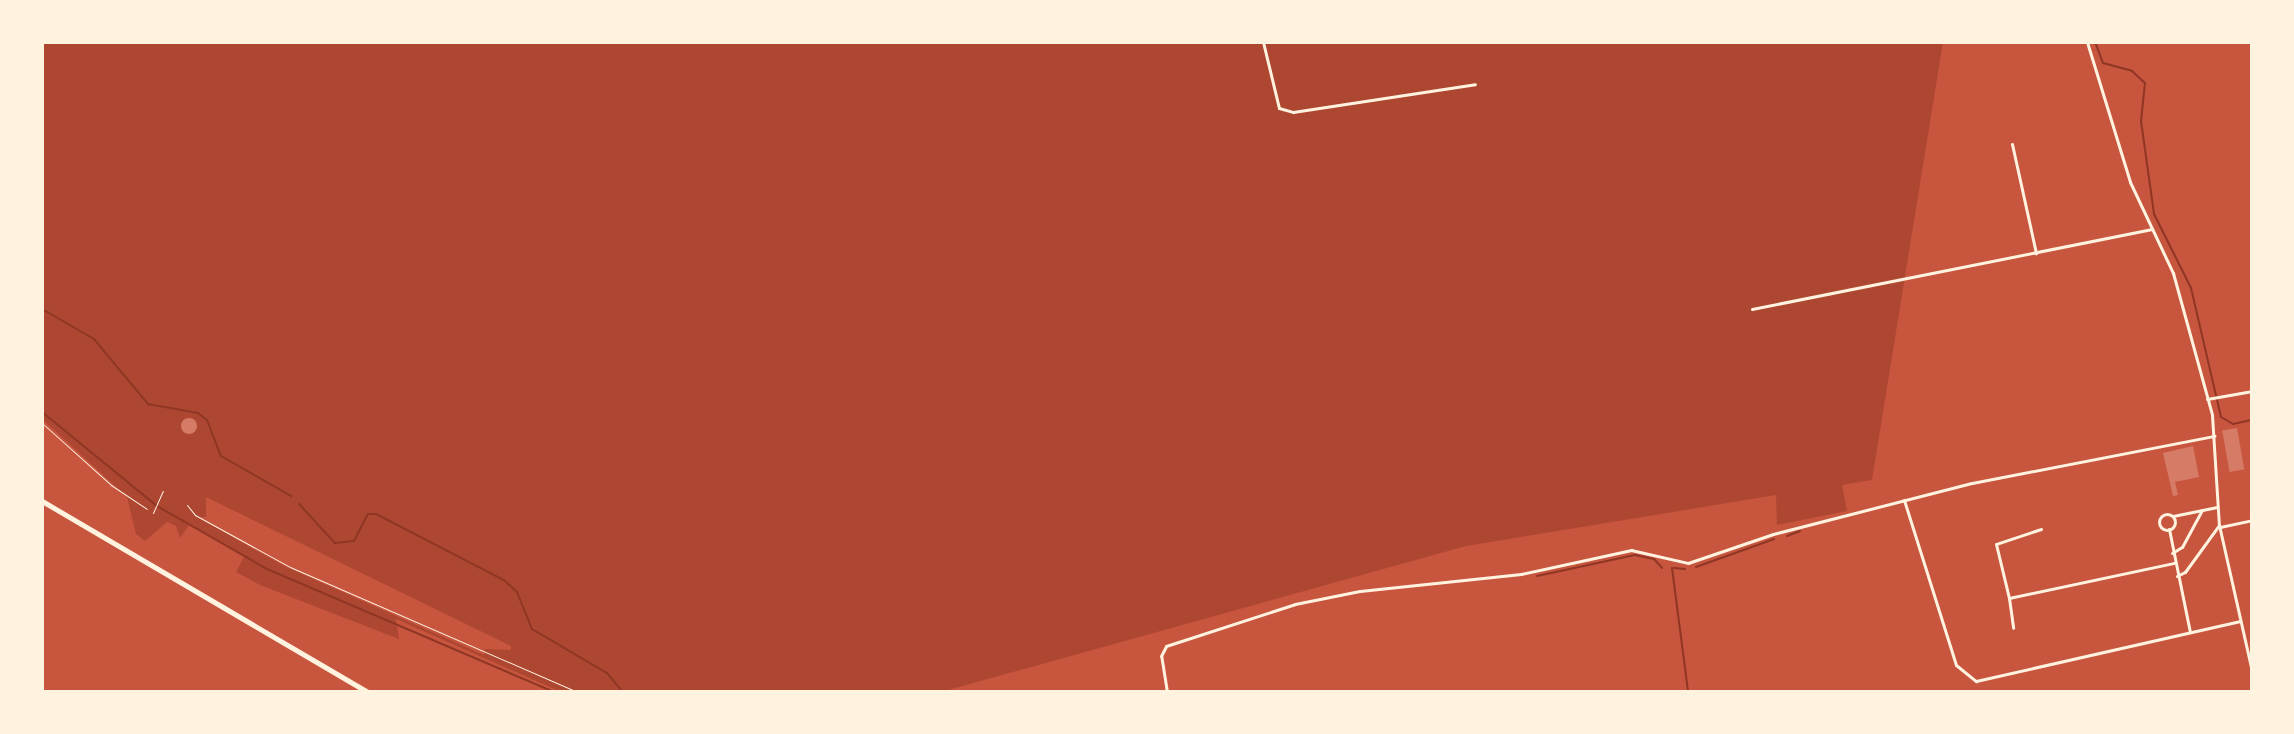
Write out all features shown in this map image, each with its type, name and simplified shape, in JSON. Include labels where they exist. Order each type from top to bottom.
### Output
[{"type":"main road","points":[[42,501],[368,692]]},
{"type":"street","points":[[986,42],[1002,42]]},
{"type":"street","points":[[1263,42],[1279,108],[1293,112],[1475,84]]},
{"type":"street","points":[[2087,42],[2126,171],[2173,273],[2208,398],[2214,436],[2220,526],[2252,671]]},
{"type":"street","points":[[2012,144],[2036,253]]},
{"type":"street","points":[[1752,309],[2153,229]]},
{"type":"street","points":[[2208,398],[2252,391]]},
{"type":"street","points":[[1167,692],[1163,648],[1295,604],[1360,591],[1521,574],[1631,550],[1688,563],[1773,534],[1904,500],[2214,436]]},
{"type":"street","points":[[1904,500],[1956,665],[1970,678],[1990,681],[2240,621]]},
{"type":"street","points":[[2169,529],[2161,526],[2160,519],[2217,507]]},
{"type":"street","points":[[2172,553],[2182,547],[2202,510]]},
{"type":"street","points":[[2173,516],[2169,529],[2172,553],[2190,632]]},
{"type":"street","points":[[2177,576],[2185,572],[2220,526],[2252,520]]},
{"type":"street","points":[[2013,628],[1996,544],[2041,529]]},
{"type":"street","points":[[2009,598],[2174,563]]},
{"type":"lane","points":[[154,512],[163,491]]},
{"type":"path","points":[[42,423],[111,485],[154,512]]},
{"type":"path","points":[[187,505],[195,515],[290,567],[578,692]]},
{"type":"shaded area","points":[[42,42],[1943,42],[1872,480],[1842,485],[1847,511],[1777,525],[1776,495],[1466,546],[941,692],[561,692],[396,619],[399,639],[260,585],[236,572],[244,557],[190,524],[180,538],[176,526],[167,522],[145,541],[136,534],[127,497],[42,419]],"holes":[[[206,497],[511,646],[511,650],[485,649],[484,655],[282,565],[198,517],[206,517]]]},
{"type":"building","points":[[189,418],[197,426],[189,434],[181,426]]},
{"type":"building","points":[[2237,428],[2244,469],[2230,472],[2222,431]]},
{"type":"building","points":[[2193,446],[2199,477],[2175,482],[2178,495],[2173,496],[2163,453]]},
{"type":"waterway","points":[[1480,42],[1506,42]]},
{"type":"waterway","points":[[2095,42],[2103,63],[2132,71],[2145,83],[2141,121],[2154,214],[2191,288],[2221,417],[2233,424],[2252,420]]},
{"type":"waterway","points":[[42,309],[94,339],[148,404],[198,413],[207,420],[221,456],[291,496]]},
{"type":"waterway","points":[[42,412],[157,506],[267,569],[554,692]]},
{"type":"waterway","points":[[299,504],[335,543],[354,541],[368,514],[376,514],[504,580],[517,592],[532,629],[607,673],[623,692]]},
{"type":"waterway","points":[[1787,536],[1800,531]]},
{"type":"waterway","points":[[1696,567],[1774,539]]},
{"type":"waterway","points":[[1537,576],[1635,555],[1654,559],[1662,568]]},
{"type":"waterway","points":[[1672,568],[1688,692]]},
{"type":"waterway","points":[[1674,568],[1685,569]]}]
